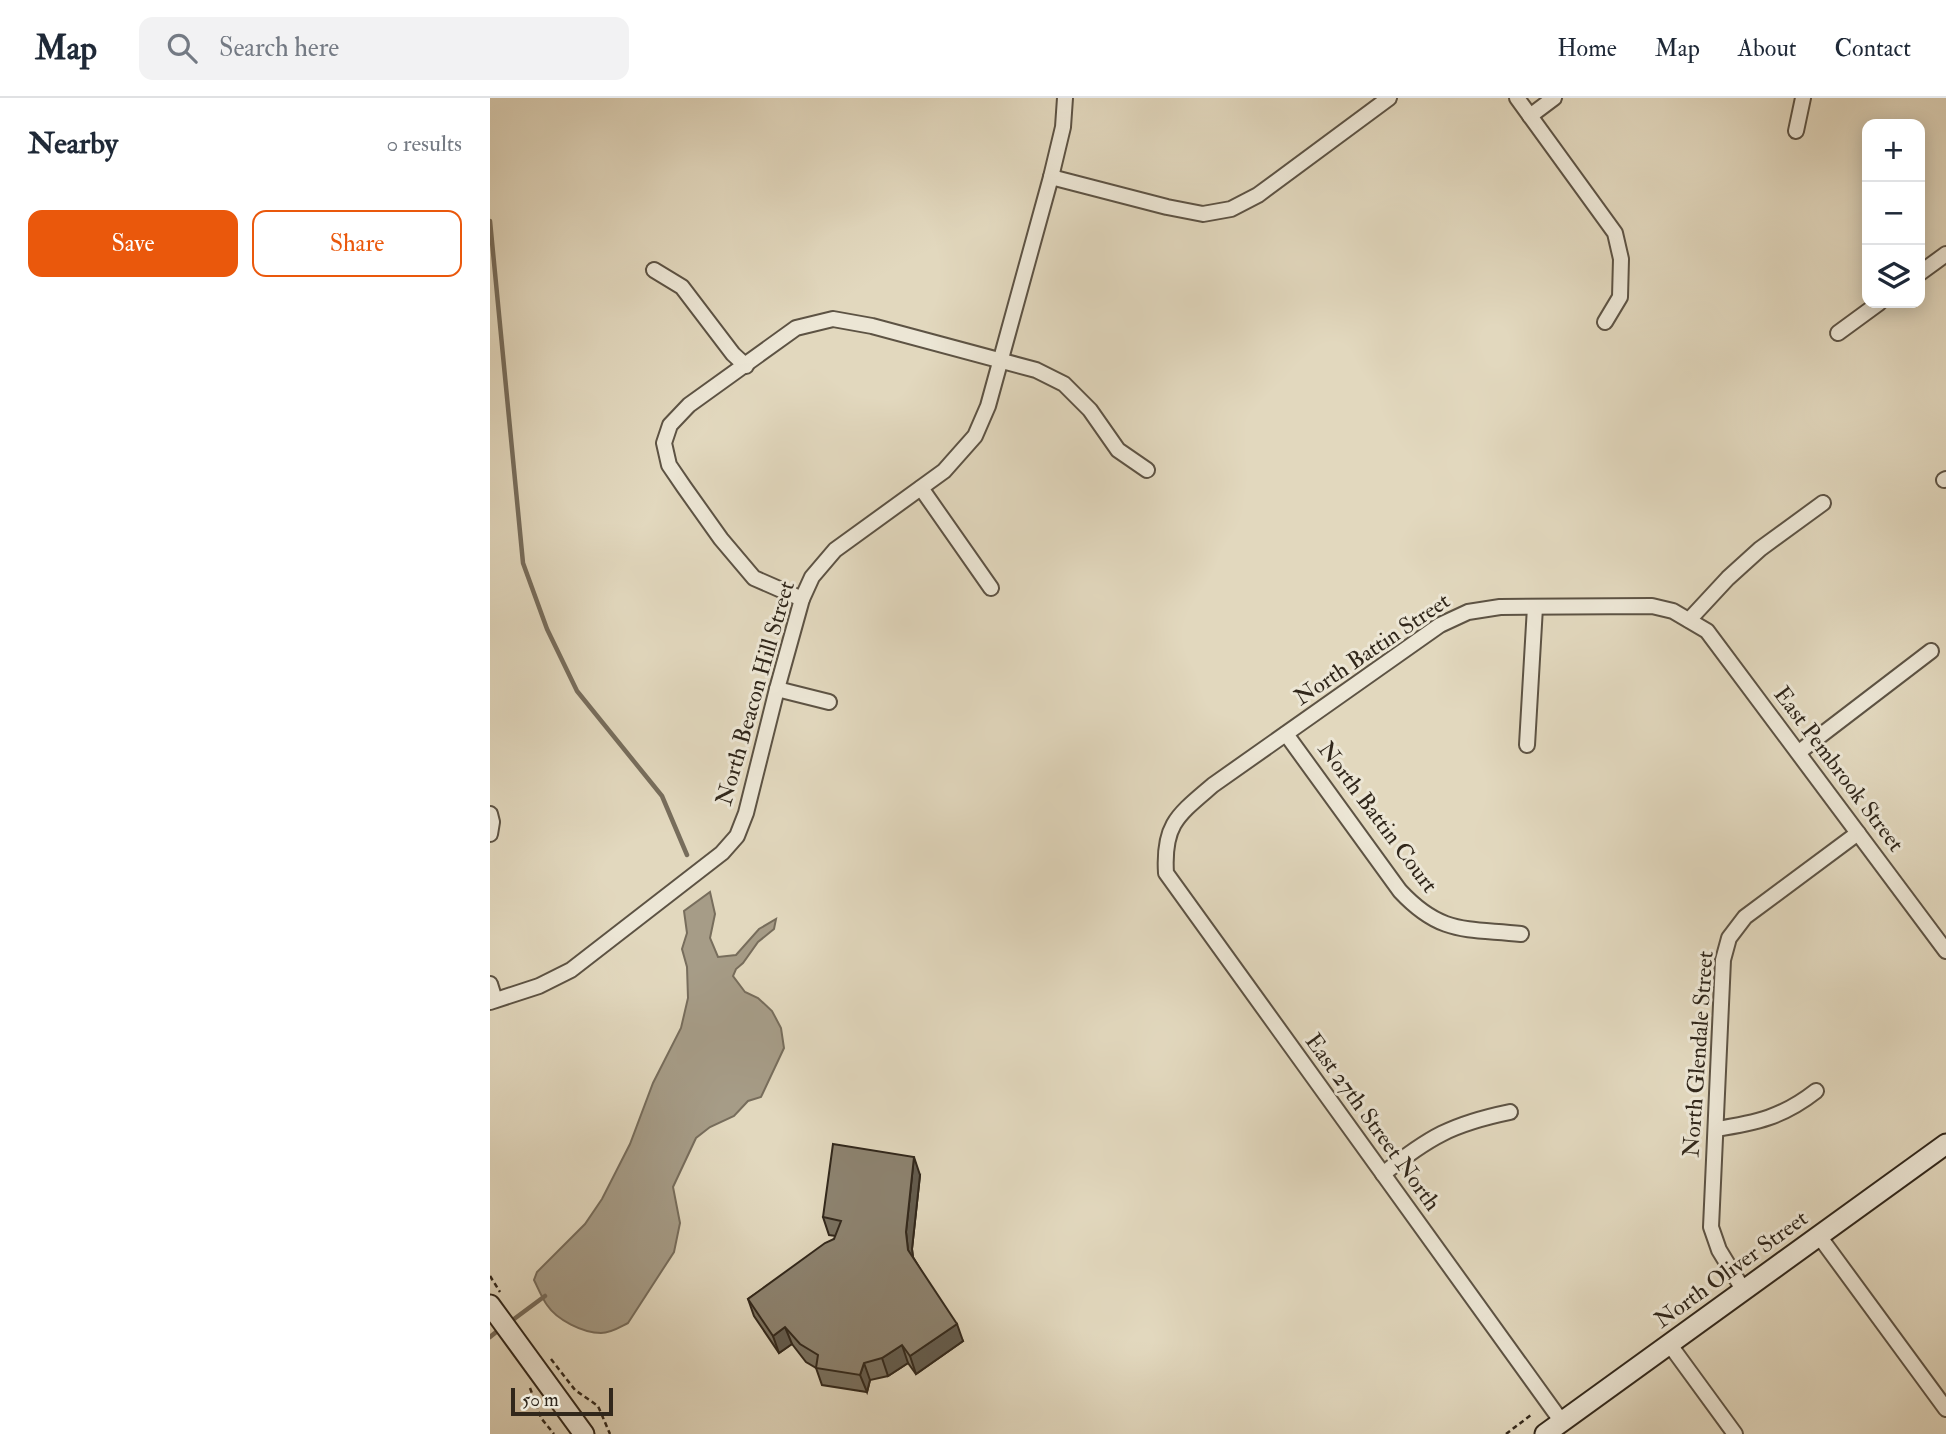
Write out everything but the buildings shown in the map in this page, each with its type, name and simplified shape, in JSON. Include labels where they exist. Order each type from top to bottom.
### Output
[{"type":"main road","name":"North Oliver Street","points":[[1553,1428],[1946,1144]]},
{"type":"main road","points":[[492,1307],[584,1434]]},
{"type":"street","name":"North Beacon Hill Street","points":[[493,1001],[539,986],[571,971],[722,853],[737,836],[746,813],[802,599],[812,578],[835,550],[944,471],[975,436],[988,406],[1051,177],[1063,127],[1065,98]]},
{"type":"street","points":[[1051,177],[1203,214],[1231,209],[1258,195],[1389,98]]},
{"type":"street","points":[[1517,98],[1615,233],[1621,260],[1620,297],[1605,322]]},
{"type":"street","points":[[1531,116],[1554,98]]},
{"type":"street","points":[[1796,131],[1803,98]]},
{"type":"street","points":[[1925,269],[1946,254]]},
{"type":"street","points":[[654,270],[682,287],[733,354],[746,366]]},
{"type":"street","points":[[1838,333],[1872,308]]},
{"type":"street","points":[[802,599],[754,578],[721,539],[669,465],[664,443],[670,425],[689,405],[796,328],[833,319],[872,326],[1036,370],[1064,384],[1090,410],[1118,450],[1147,470]]},
{"type":"street","points":[[921,488],[991,588]]},
{"type":"street","points":[[1689,620],[1760,549],[1823,503]]},
{"type":"street","name":"North Battin Street","points":[[1167,842],[1168,832],[1182,812],[1213,785],[1440,625],[1468,612],[1500,607],[1652,606],[1673,611],[1689,620]]},
{"type":"street","points":[[1527,745],[1535,607]]},
{"type":"street","name":"East Pembrook Street","points":[[1689,620],[1707,631],[1720,647],[1946,951]]},
{"type":"street","points":[[1798,752],[1931,651]]},
{"type":"street","points":[[777,689],[829,702]]},
{"type":"street","name":"North Battin Court","points":[[1286,734],[1400,891],[1417,910],[1440,924],[1521,934]]},
{"type":"street","points":[[490,814],[490,834]]},
{"type":"street","name":"North Glendale Street","points":[[1744,1290],[1719,1250],[1712,1227],[1723,960],[1729,938],[1745,918],[1858,833]]},
{"type":"street","name":"East 27th Street North","points":[[1167,842],[1166,873],[1383,1174],[1553,1428]]},
{"type":"street","points":[[490,984],[493,1001]]},
{"type":"street","points":[[1716,1129],[1757,1123],[1785,1112],[1816,1091]]},
{"type":"street","points":[[1383,1174],[1443,1131],[1476,1119],[1510,1112]]},
{"type":"street","points":[[1819,1236],[1946,1409]]},
{"type":"street","points":[[1670,1345],[1735,1434]]},
{"type":"path","points":[[550,1358],[575,1390],[598,1406],[610,1434]]},
{"type":"path","points":[[527,1380],[541,1418],[554,1434]]},
{"type":"path","points":[[1506,1434],[1531,1415]]},
{"type":"shaded area","points":[[710,892],[715,914],[710,938],[718,957],[736,955],[759,929],[776,919],[774,929],[758,942],[733,976],[745,992],[758,998],[772,1011],[781,1028],[784,1048],[761,1097],[748,1101],[734,1116],[710,1127],[696,1138],[673,1187],[680,1223],[674,1252],[628,1323],[605,1333],[586,1331],[551,1311],[534,1280],[537,1272],[585,1224],[602,1199],[630,1144],[653,1083],[681,1028],[688,998],[687,967],[682,949],[687,933],[684,911]]},
{"type":"waterway","points":[[490,221],[523,563],[547,629],[577,691],[662,796],[687,855]]},
{"type":"waterway","points":[[510,1322],[545,1296]]},
{"type":"waterway","points":[[490,1337],[500,1329]]}]
